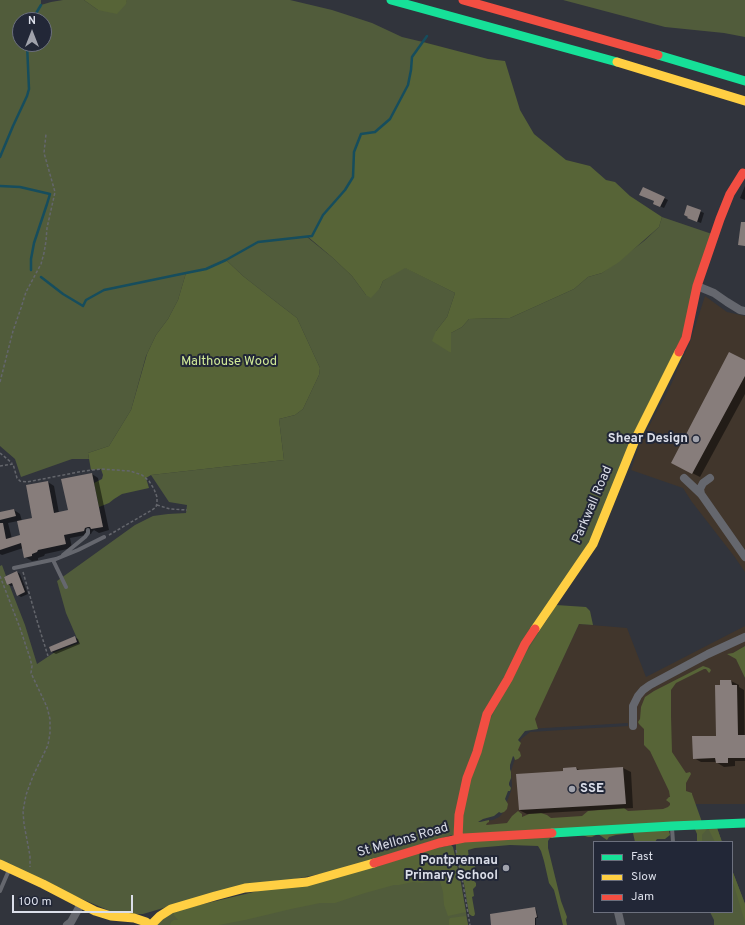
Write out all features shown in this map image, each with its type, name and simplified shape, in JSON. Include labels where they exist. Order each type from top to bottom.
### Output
[{"type":"main road","points":[[391,0],[600,57],[744,101]]},
{"type":"main road","points":[[463,0],[636,48],[745,81]]},
{"type":"main road","name":"Parkwall Road","points":[[457,844],[459,815],[467,778],[477,752],[487,714],[508,679],[525,644],[593,544],[635,440],[686,338],[697,286],[730,194],[743,173]]},
{"type":"main road","name":"St Mellons Road","points":[[0,864],[95,911],[111,916],[134,918],[150,925],[171,909],[222,894],[245,888],[307,882],[439,843],[457,844],[672,826],[745,823]]},
{"type":"street","points":[[697,286],[714,293],[740,310],[745,311]]},
{"type":"street","points":[[684,478],[701,494],[745,557]]},
{"type":"street","points":[[701,494],[700,489],[703,483],[710,478]]},
{"type":"street","points":[[633,726],[633,706],[643,690],[708,654],[745,637]]},
{"type":"street","points":[[68,925],[81,904]]},
{"type":"street","points":[[618,913],[621,925]]},
{"type":"lane","points":[[60,557],[85,537],[88,530]]},
{"type":"lane","points":[[14,568],[53,560],[104,537]]},
{"type":"lane","points":[[53,560],[66,587]]},
{"type":"lane","points":[[672,826],[672,841]]},
{"type":"lane","points":[[0,891],[9,869]]},
{"type":"path","points":[[0,382],[13,331],[26,292],[41,264],[44,253],[54,192],[44,153],[46,134]]},
{"type":"path","points":[[0,453],[13,464],[20,481],[27,482],[101,469],[130,471],[142,475],[149,481],[154,489],[158,503],[156,507],[104,537]]},
{"type":"path","points":[[0,466],[13,464]]},
{"type":"path","points":[[157,505],[170,509],[187,510]]},
{"type":"path","points":[[22,566],[48,656]]},
{"type":"path","points":[[0,576],[30,658],[32,666],[31,673],[47,706],[50,719],[48,744],[26,795],[23,811],[30,856],[30,878]]},
{"type":"path","points":[[457,844],[470,925]]},
{"type":"shaded area","points":[[705,296],[727,312],[745,316],[745,572],[683,488],[631,470],[640,443],[669,389],[690,342]]},
{"type":"shaded area","points":[[579,624],[627,628],[646,677],[745,626],[745,646],[734,653],[745,678],[745,804],[677,804],[670,814],[475,827],[484,821],[493,820],[502,814],[511,791],[511,771],[521,739],[530,732],[628,726],[628,723],[528,729]]},
{"type":"green space","points":[[0,0],[41,0],[41,5],[63,0],[84,0],[98,10],[125,4],[127,0],[290,0],[332,10],[372,23],[402,37],[423,42],[412,57],[408,85],[390,119],[354,152],[353,177],[345,190],[323,215],[312,236],[307,237],[352,276],[366,295],[380,288],[383,281],[404,267],[455,293],[447,317],[436,331],[451,353],[451,333],[462,327],[469,319],[510,318],[574,289],[588,277],[602,273],[644,241],[659,227],[662,217],[712,234],[688,323],[592,538],[563,582],[452,835],[340,870],[194,899],[143,914],[110,911],[0,864],[0,566],[2,565],[6,576],[4,577],[7,585],[9,584],[25,625],[37,664],[55,652],[79,643],[66,613],[57,581],[135,525],[153,516],[186,513],[187,505],[169,502],[151,475],[284,460],[279,419],[295,415],[303,409],[319,375],[320,368],[297,318],[243,276],[226,260],[206,269],[186,273],[178,300],[168,319],[156,335],[146,356],[131,410],[109,446],[88,453],[89,459],[72,459],[21,477],[15,459],[0,446]]},
{"type":"green space","points":[[84,0],[127,0],[126,4],[117,14],[98,10]]},
{"type":"green space","points":[[563,0],[745,0],[745,37],[724,33],[665,27]]},
{"type":"green space","points":[[423,42],[488,59],[505,61],[520,110],[534,134],[566,160],[590,166],[606,180],[615,182],[630,196],[662,217],[659,227],[619,262],[602,273],[588,277],[574,289],[510,318],[469,319],[462,327],[451,333],[451,353],[432,341],[436,331],[447,317],[455,293],[405,268],[383,281],[380,288],[371,298],[366,295],[352,276],[307,236],[312,236],[323,215],[345,190],[353,177],[354,152],[361,134],[375,132],[390,119],[408,85],[412,57]]},
{"type":"green space","name":"Malthouse Wood","points":[[226,260],[243,276],[297,318],[320,368],[319,375],[303,409],[295,415],[279,419],[284,460],[151,475],[146,478],[149,488],[122,494],[109,503],[99,507],[94,483],[102,479],[103,475],[101,469],[91,470],[88,453],[109,446],[131,410],[147,354],[156,335],[168,319],[178,300],[186,273],[206,269]]},
{"type":"green space","points":[[556,605],[586,607],[590,611],[593,625],[579,624],[535,719],[538,729],[525,731],[518,740],[521,743],[518,750],[521,756],[515,760],[513,756],[510,765],[511,778],[509,785],[511,788],[505,799],[508,804],[507,809],[504,812],[499,812],[494,816],[478,822],[489,820],[486,825],[507,823],[518,811],[522,814],[522,817],[529,814],[541,813],[551,818],[582,816],[588,811],[624,808],[628,811],[663,809],[668,807],[670,803],[666,800],[670,797],[669,791],[650,751],[644,745],[644,729],[638,722],[640,719],[641,707],[645,697],[654,691],[703,666],[711,670],[709,673],[706,669],[704,669],[676,683],[671,690],[672,752],[686,773],[690,772],[691,774],[686,783],[686,791],[692,793],[702,822],[669,831],[670,835],[665,839],[657,839],[656,841],[635,841],[633,833],[616,835],[609,837],[607,840],[598,834],[592,837],[582,835],[550,838],[548,841],[548,848],[561,901],[567,917],[567,925],[563,925],[554,890],[549,883],[544,861],[538,846],[510,845],[468,850],[469,859],[474,863],[476,870],[474,874],[474,881],[476,886],[473,889],[474,896],[472,897],[475,914],[472,916],[469,914],[464,884],[456,856],[456,845],[452,835],[462,788],[492,716],[518,666]]},
{"type":"green space","points":[[745,646],[745,678],[736,659],[727,654],[733,653]]},
{"type":"green space","points":[[694,827],[717,828],[722,841],[714,841],[708,828],[702,835],[702,841],[697,841],[697,834]]},
{"type":"green space","points":[[699,827],[717,828],[722,841],[700,841]]},
{"type":"green space","points":[[441,845],[466,912],[468,925],[157,925],[168,914]]},
{"type":"green space","points":[[451,845],[453,847],[466,912],[448,916],[444,905],[443,892],[438,876],[422,883],[413,882],[394,885],[335,903],[320,903],[219,925],[170,925],[174,920],[178,920],[173,914],[174,911]]},
{"type":"green space","points":[[733,873],[745,904],[745,925],[714,925],[714,920],[710,913],[733,913]]},
{"type":"green space","points":[[733,873],[745,904],[745,922],[733,882]]},
{"type":"green space","points":[[466,916],[468,925],[449,925],[450,918]]},
{"type":"building","points":[[643,187],[665,197],[660,207],[653,204],[654,201],[639,195]]},
{"type":"building","points":[[687,205],[701,210],[697,222],[687,218],[688,217],[684,215]]},
{"type":"building","points":[[741,222],[745,222],[745,246],[738,245]]},
{"type":"building","points":[[729,352],[745,360],[745,376],[692,474],[671,463]]},
{"type":"building","points":[[92,473],[103,527],[91,529],[88,527],[85,528],[84,531],[64,535],[66,544],[38,550],[32,554],[32,556],[24,558],[21,543],[0,550],[0,523],[3,523],[6,539],[20,535],[17,521],[32,518],[26,485],[48,481],[54,513],[68,510],[61,479]]},
{"type":"building","points":[[14,509],[16,516],[0,520],[0,512]]},
{"type":"building","points":[[17,571],[25,592],[17,596],[12,583],[7,585],[4,577]]},
{"type":"building","points":[[75,636],[77,642],[51,652],[49,647]]},
{"type":"building","points":[[720,680],[731,680],[732,685],[737,685],[738,735],[745,735],[745,758],[728,758],[728,763],[716,763],[715,758],[693,759],[692,736],[716,736],[715,685],[720,685]]},
{"type":"building","points":[[576,767],[577,770],[623,767],[626,804],[519,810],[516,774],[563,771],[563,768]]},
{"type":"building","points":[[535,907],[537,917],[535,918],[535,925],[491,925],[490,914]]},
{"type":"waterway","points":[[37,12],[41,5]]},
{"type":"waterway","points":[[41,277],[63,294],[83,306],[86,300],[104,290],[206,269],[226,260],[258,242],[312,236],[323,215],[345,190],[353,177],[354,152],[361,134],[375,132],[390,119],[408,85],[412,57],[427,36]]},
{"type":"waterway","points":[[0,157],[29,89],[27,52]]},
{"type":"waterway","points":[[0,186],[20,187],[50,194],[34,243],[31,259],[31,270]]},
{"type":"traffic: fast","points":[[391,0],[617,62]]},
{"type":"traffic: fast","points":[[658,55],[745,81]]},
{"type":"traffic: fast","points":[[552,833],[745,823]]},
{"type":"traffic: slow","points":[[617,62],[745,101]]},
{"type":"traffic: slow","points":[[535,629],[593,544],[635,440],[679,352]]},
{"type":"traffic: slow","points":[[151,925],[160,916],[171,909],[215,896],[245,888],[307,882],[374,863]]},
{"type":"traffic: slow","points":[[0,864],[95,911],[111,916],[134,918],[146,922],[149,925]]},
{"type":"traffic: jam","points":[[463,0],[658,55]]},
{"type":"traffic: jam","points":[[679,352],[686,338],[697,286],[720,219],[730,194],[743,173]]},
{"type":"traffic: jam","points":[[458,839],[459,815],[467,778],[477,752],[487,714],[508,679],[525,644],[535,629]]},
{"type":"traffic: jam","points":[[374,863],[439,843],[464,838],[552,833]]},
{"type":"place","name":"Shear Design","points":[[696,439]]},
{"type":"place","name":"SSE","points":[[572,789]]},
{"type":"place","name":"Pontprennau Primary School","points":[[506,868]]}]
